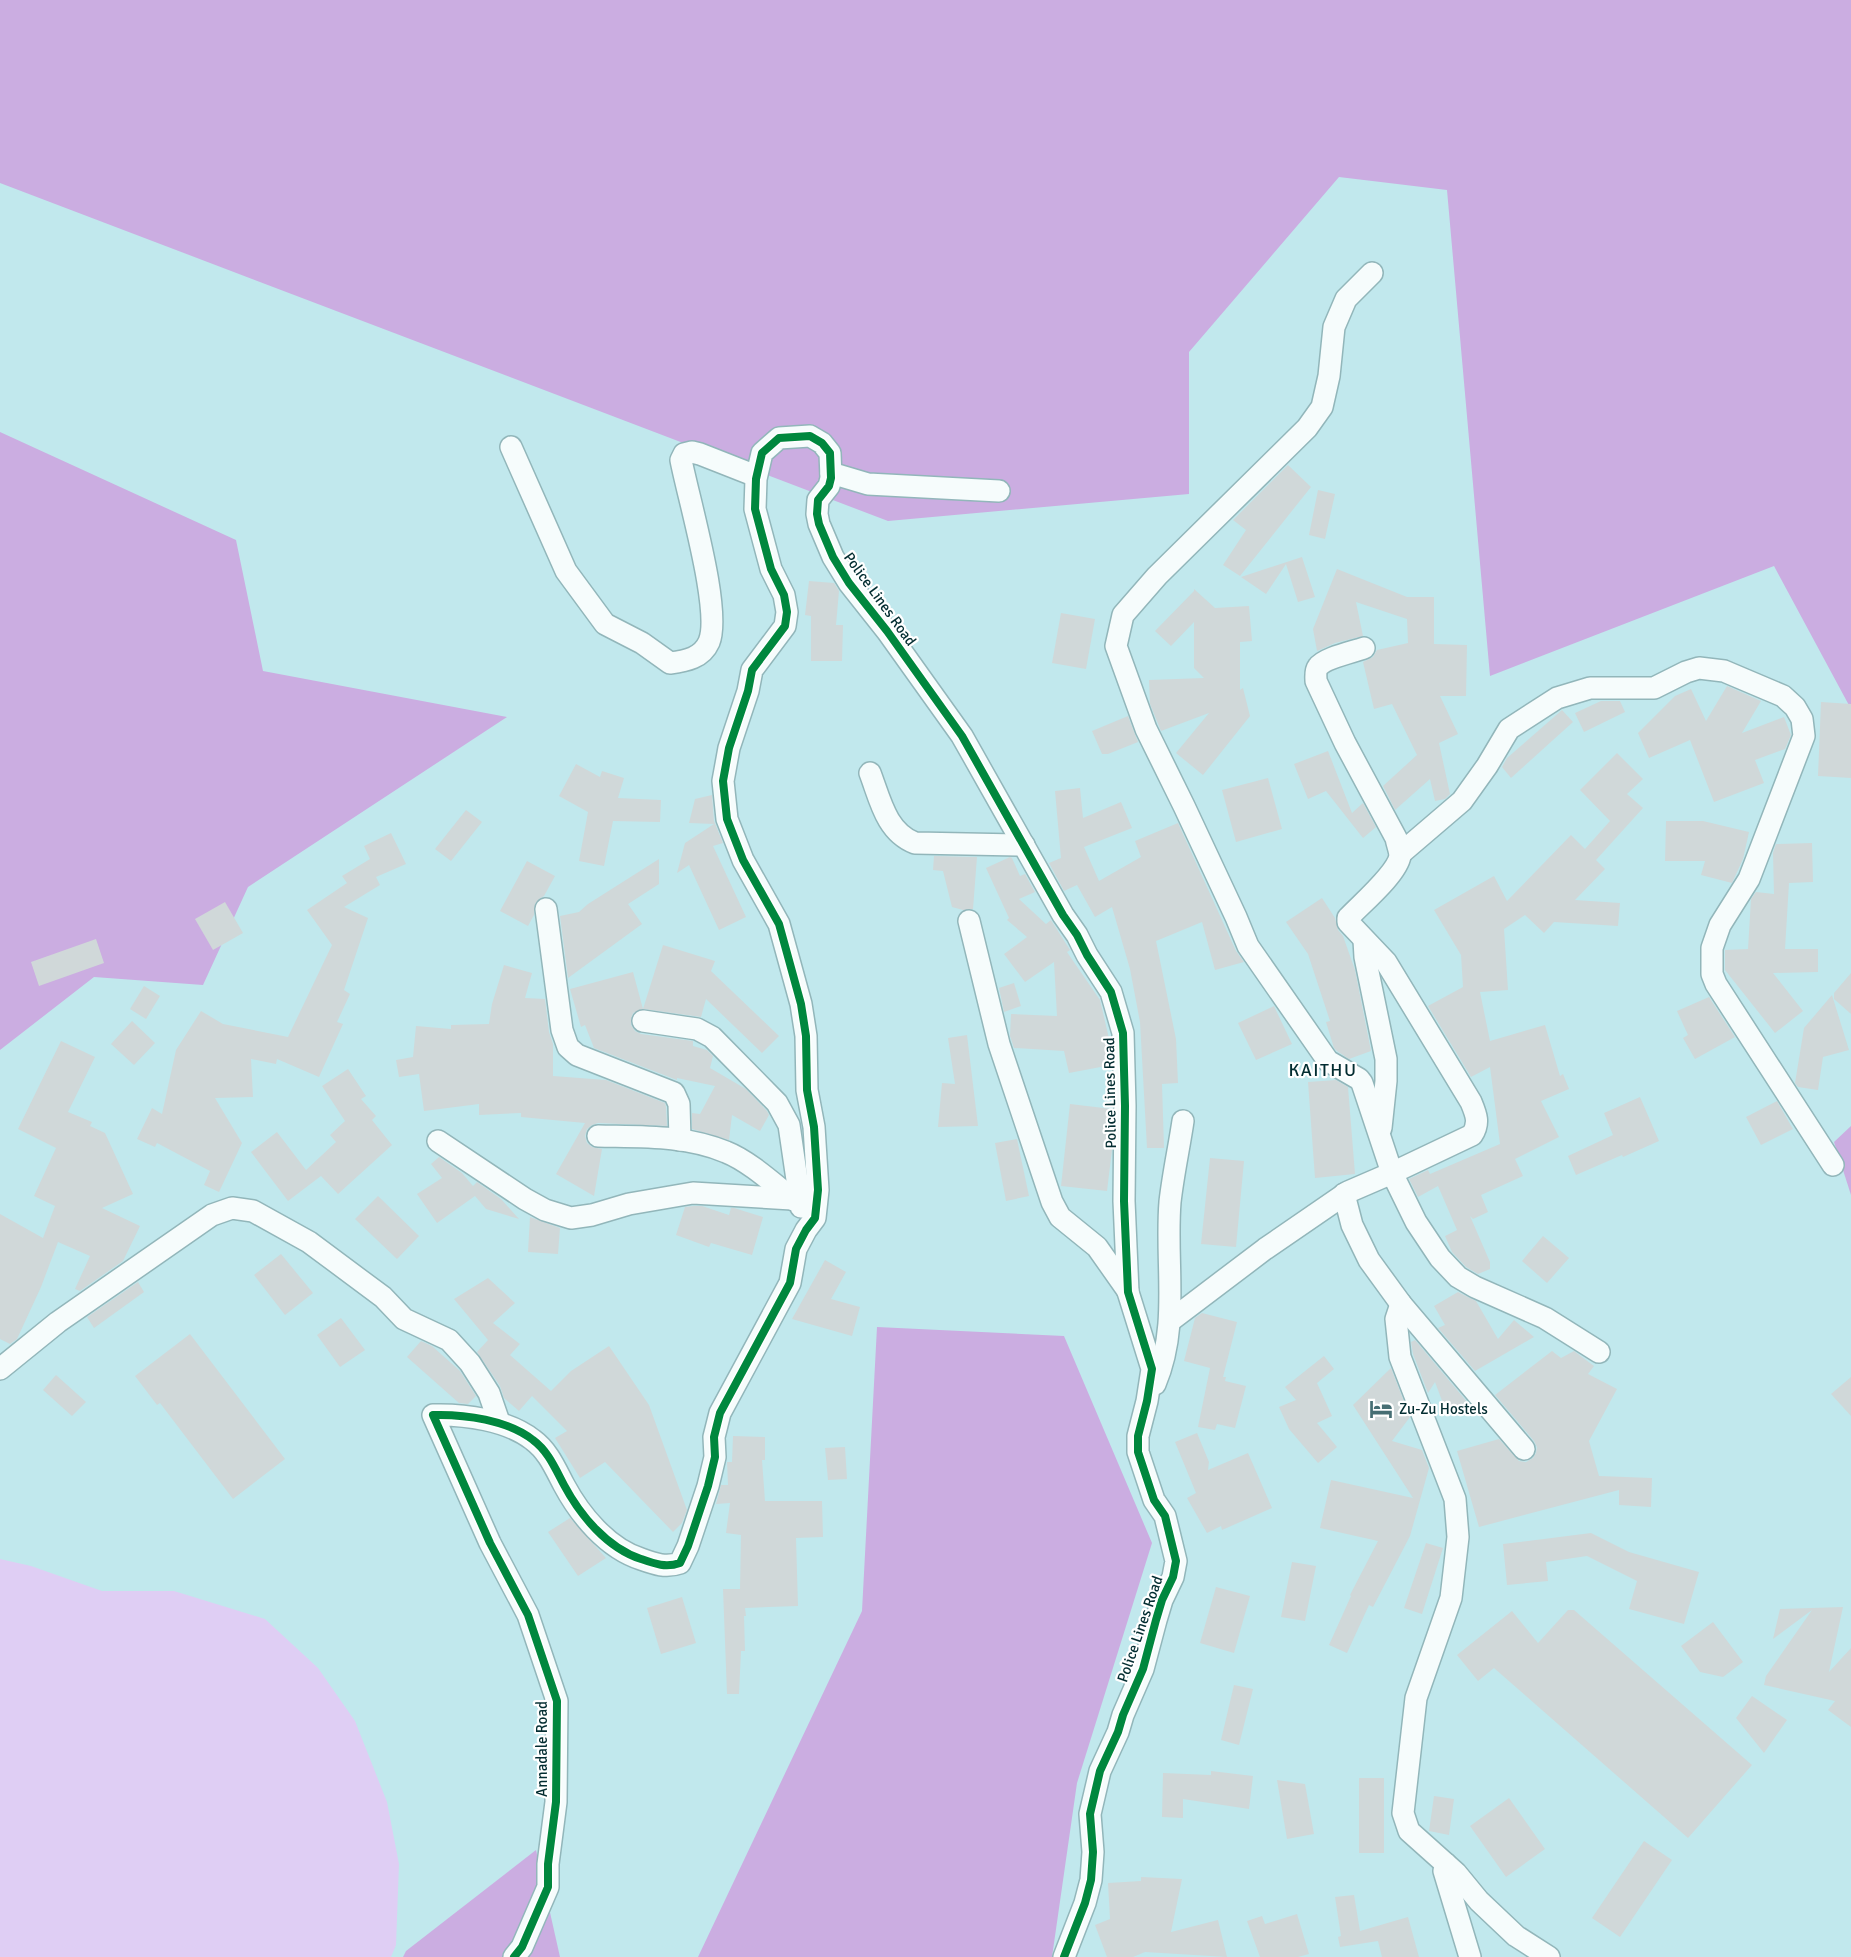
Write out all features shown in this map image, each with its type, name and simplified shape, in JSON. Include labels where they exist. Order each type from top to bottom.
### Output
[{"type":"street","points":[[1372,273],[1346,299],[1334,327],[1329,376],[1322,407],[1307,428],[1157,576],[1123,615],[1116,646],[1146,729],[1189,816],[1248,946],[1328,1061],[1359,1079],[1367,1095],[1392,1173],[1429,1244],[1458,1277],[1545,1318],[1599,1352]]},
{"type":"street","points":[[803,1208],[818,1190],[817,1160],[807,1090],[806,1036],[801,1004],[779,924],[743,860],[727,819],[723,781],[729,748],[748,691],[752,670],[784,626],[787,612],[784,594],[771,569],[755,509],[756,476],[762,453],[779,438],[810,436],[822,443],[830,453],[831,473],[868,484],[999,491]]},
{"type":"street","points":[[512,447],[566,571],[605,624],[642,643],[670,663],[689,660],[702,652],[710,642],[712,619],[707,578],[681,459],[684,454],[692,452],[756,476]]},
{"type":"street","name":"Police Lines Road","points":[[831,473],[828,486],[818,500],[817,514],[833,557],[849,583],[887,631],[962,736],[1063,915],[1111,992],[1123,1033],[1124,1201],[1128,1292],[1152,1369],[1138,1436],[1138,1452],[1154,1500],[1165,1516],[1176,1561],[1173,1577],[1159,1610],[1143,1668],[1100,1771],[1090,1814],[1093,1852],[1090,1880],[1085,1903],[1064,1957]]},
{"type":"street","points":[[1170,1321],[1265,1249],[1344,1194],[1472,1135],[1477,1128],[1478,1116],[1471,1102],[1386,962],[1349,924],[1348,918],[1383,883],[1397,864],[1400,854],[1396,838],[1345,743],[1316,681],[1316,671],[1319,665],[1364,648]]},
{"type":"street","points":[[1400,854],[1462,801],[1487,766],[1509,729],[1557,698],[1590,688],[1654,688],[1699,668],[1724,671],[1783,696],[1795,706],[1802,719],[1804,736],[1749,879],[1720,925],[1712,948],[1712,974],[1716,984],[1833,1165]]},
{"type":"street","points":[[870,773],[891,825],[903,838],[915,843],[1024,844]]},
{"type":"street","points":[[546,909],[562,1030],[568,1047],[577,1055],[674,1093],[679,1104],[680,1140]]},
{"type":"street","points":[[969,921],[999,1044],[1052,1202],[1060,1217],[1097,1247],[1128,1292]]},
{"type":"street","points":[[1364,940],[1365,957],[1386,1059],[1380,1137]]},
{"type":"street","points":[[0,1369],[58,1322],[212,1215],[232,1208],[253,1211],[309,1242],[382,1297],[404,1319],[449,1340],[470,1363],[489,1393],[499,1422],[532,1439],[546,1453],[579,1509],[615,1547],[630,1556],[658,1565],[671,1566],[680,1563],[688,1546],[710,1476],[715,1457],[714,1437],[720,1413],[790,1283],[796,1249],[806,1230],[789,1125],[777,1103],[712,1037],[697,1029],[643,1021]]},
{"type":"street","points":[[1147,1401],[1163,1364],[1170,1321],[1170,1203],[1183,1121]]},
{"type":"street","points":[[598,1136],[691,1140],[728,1152],[761,1174],[803,1208]]},
{"type":"street","points":[[438,1141],[545,1210],[571,1218],[592,1215],[629,1204],[693,1193],[803,1208]]},
{"type":"street","points":[[1344,1194],[1352,1225],[1369,1260],[1401,1304],[1524,1449]]},
{"type":"street","points":[[1401,1304],[1396,1319],[1400,1357],[1455,1499],[1458,1537],[1451,1598],[1416,1698],[1403,1813],[1409,1831],[1456,1873],[1479,1901],[1516,1936],[1549,1957]]},
{"type":"street","name":"Annadale Road","points":[[499,1422],[433,1415],[490,1543],[528,1615],[557,1701],[556,1802],[548,1864],[548,1887],[522,1947],[514,1957]]},
{"type":"street","points":[[1446,1864],[1444,1871],[1470,1957]]},
{"type":"shaded area","points":[[0,0],[1851,0],[1851,709],[1774,566],[1490,676],[1447,190],[1339,177],[1189,352],[1189,494],[888,521],[0,183]]},
{"type":"shaded area","points":[[0,432],[236,540],[263,671],[507,717],[248,887],[203,985],[94,977],[0,1050]]},
{"type":"shaded area","points":[[1851,1126],[1851,1195],[1834,1142]]},
{"type":"shaded area","points":[[877,1327],[1064,1336],[1152,1543],[1077,1783],[1052,1957],[698,1957],[862,1611]]},
{"type":"shaded area","points":[[0,1559],[31,1566],[102,1591],[174,1591],[265,1619],[318,1668],[355,1721],[387,1802],[399,1864],[396,1945],[391,1957],[0,1957]]},
{"type":"shaded area","points":[[536,1850],[560,1957],[403,1957],[406,1951]]},
{"type":"building","points":[[1288,465],[1311,487],[1240,576],[1223,565],[1246,530],[1233,520]]},
{"type":"building","points":[[1318,490],[1335,494],[1325,539],[1309,535]]},
{"type":"building","points":[[1302,557],[1315,597],[1298,602],[1286,564],[1266,594],[1241,577]]},
{"type":"building","points":[[1337,569],[1407,597],[1434,597],[1434,644],[1467,645],[1466,696],[1440,696],[1458,734],[1439,743],[1450,794],[1445,799],[1435,801],[1430,779],[1395,810],[1383,786],[1417,755],[1392,704],[1374,709],[1363,662],[1373,657],[1377,650],[1408,643],[1407,619],[1356,602],[1363,636],[1335,643],[1317,651],[1313,629]]},
{"type":"building","points":[[809,581],[834,583],[839,591],[836,625],[843,625],[842,661],[811,661],[811,616],[805,615]]},
{"type":"building","points":[[1194,589],[1215,608],[1249,606],[1252,641],[1240,642],[1240,690],[1243,688],[1250,716],[1203,775],[1176,753],[1209,713],[1161,731],[1150,704],[1149,680],[1204,678],[1194,668],[1194,622],[1171,646],[1155,631]]},
{"type":"building","points":[[1061,613],[1095,619],[1086,669],[1052,663]]},
{"type":"building","points":[[1727,686],[1761,701],[1742,733],[1784,717],[1791,735],[1785,749],[1755,760],[1764,783],[1714,802],[1690,740],[1649,758],[1638,733],[1675,696],[1691,689],[1706,721]]},
{"type":"building","points":[[1601,701],[1620,701],[1625,712],[1584,732],[1575,713]]},
{"type":"building","points":[[1821,702],[1851,704],[1851,778],[1818,776]]},
{"type":"building","points":[[1562,710],[1573,722],[1511,778],[1502,767],[1507,758]]},
{"type":"building","points":[[1128,716],[1138,742],[1108,754],[1102,754],[1092,731]]},
{"type":"building","points":[[1328,751],[1352,813],[1363,803],[1376,827],[1363,838],[1326,791],[1308,799],[1294,764]]},
{"type":"building","points":[[1617,753],[1643,779],[1627,794],[1643,808],[1596,860],[1605,869],[1575,900],[1620,903],[1618,926],[1554,922],[1544,933],[1525,915],[1504,929],[1508,990],[1480,992],[1490,1041],[1545,1025],[1560,1076],[1563,1074],[1569,1089],[1541,1101],[1559,1137],[1515,1159],[1523,1176],[1481,1195],[1488,1212],[1473,1219],[1470,1216],[1490,1262],[1490,1269],[1478,1274],[1466,1267],[1452,1252],[1445,1236],[1457,1230],[1438,1186],[1418,1197],[1409,1179],[1428,1170],[1430,1174],[1500,1144],[1490,1067],[1471,1077],[1428,1006],[1463,987],[1461,955],[1434,910],[1494,876],[1507,901],[1571,835],[1585,849],[1610,821],[1580,790]]},
{"type":"building","points":[[576,764],[600,777],[602,771],[624,778],[618,798],[661,800],[660,822],[613,821],[604,866],[579,861],[588,812],[559,796]]},
{"type":"building","points":[[1268,778],[1282,829],[1236,842],[1222,790]]},
{"type":"building","points":[[1080,788],[1083,818],[1121,802],[1132,828],[1084,847],[1099,881],[1141,857],[1135,841],[1178,823],[1236,951],[1244,962],[1215,970],[1202,922],[1156,941],[1176,1039],[1178,1083],[1162,1084],[1164,1148],[1147,1148],[1140,1022],[1130,969],[1112,907],[1095,917],[1077,885],[1064,891],[1049,863],[1061,858],[1055,791]]},
{"type":"building","points":[[712,795],[714,821],[723,843],[713,846],[746,917],[719,930],[689,865],[677,873],[685,843],[714,824],[689,823],[695,799]]},
{"type":"building","points":[[466,810],[482,822],[451,861],[435,849]]},
{"type":"building","points":[[1666,821],[1703,821],[1749,832],[1743,859],[1732,883],[1701,875],[1705,861],[1665,861]]},
{"type":"building","points":[[391,833],[406,864],[376,877],[380,885],[344,907],[368,918],[344,990],[350,994],[337,1022],[343,1024],[319,1077],[277,1059],[276,1064],[251,1059],[253,1097],[215,1098],[242,1143],[219,1192],[204,1185],[210,1171],[157,1143],[155,1147],[137,1139],[152,1108],[162,1114],[176,1050],[201,1011],[223,1024],[288,1037],[332,945],[307,910],[347,883],[342,876],[370,859],[364,846]]},
{"type":"building","points":[[1812,843],[1813,882],[1789,883],[1785,949],[1818,949],[1818,972],[1773,973],[1803,1011],[1775,1033],[1725,970],[1725,950],[1748,949],[1751,899],[1756,892],[1774,894],[1773,853],[1776,844]]},
{"type":"building","points":[[934,856],[977,857],[973,909],[963,910],[952,907],[943,871],[933,870]]},
{"type":"building","points":[[1010,857],[1020,876],[1025,874],[1035,892],[1019,899],[1046,924],[1051,920],[1070,950],[1067,952],[1100,1000],[1111,1047],[1111,1065],[1069,1073],[1064,1051],[1014,1048],[1010,1036],[1011,1014],[1057,1016],[1054,962],[1025,982],[1004,954],[1027,937],[1007,920],[1009,918],[986,868]]},
{"type":"building","points":[[659,859],[659,884],[628,904],[642,924],[568,978],[560,916],[579,912]]},
{"type":"building","points":[[527,861],[555,876],[544,896],[535,904],[534,915],[528,926],[500,911]]},
{"type":"building","points":[[1322,898],[1335,918],[1355,970],[1371,1051],[1349,1059],[1334,1048],[1326,1022],[1330,1021],[1308,954],[1286,922]]},
{"type":"building","points":[[225,902],[243,933],[213,950],[195,919]]},
{"type":"building","points":[[96,939],[104,963],[39,986],[31,962]]},
{"type":"building","points":[[663,945],[715,961],[711,971],[779,1036],[762,1053],[706,999],[701,1017],[643,1009]]},
{"type":"building","points":[[504,965],[532,973],[525,998],[545,999],[549,1032],[553,1044],[553,1076],[606,1080],[665,1103],[667,1126],[598,1123],[587,1129],[585,1136],[587,1143],[592,1147],[602,1149],[594,1196],[556,1174],[585,1123],[521,1117],[521,1113],[479,1115],[479,1104],[424,1111],[419,1074],[399,1077],[396,1060],[413,1057],[416,1026],[451,1029],[451,1025],[489,1024],[492,1004]]},
{"type":"building","points":[[633,972],[643,1009],[633,1013],[631,1025],[635,1031],[641,1034],[693,1041],[693,1046],[707,1050],[713,1056],[710,1068],[746,1089],[767,1111],[769,1115],[760,1131],[732,1115],[729,1140],[692,1129],[692,1113],[700,1114],[715,1086],[677,1078],[677,1080],[594,1048],[585,1025],[581,1027],[570,989]]},
{"type":"building","points":[[1851,973],[1851,1014],[1834,999],[1834,993]]},
{"type":"building","points":[[1014,983],[1021,1006],[1004,1012],[999,988]]},
{"type":"building","points":[[144,986],[160,996],[146,1019],[130,1009]]},
{"type":"building","points":[[1832,995],[1849,1050],[1823,1057],[1818,1090],[1798,1087],[1795,1083],[1804,1028]]},
{"type":"building","points":[[1709,997],[1735,1037],[1695,1059],[1683,1038],[1688,1035],[1677,1011]]},
{"type":"building","points":[[1274,1006],[1292,1044],[1256,1060],[1238,1023]]},
{"type":"building","points":[[132,1021],[155,1043],[134,1065],[111,1044]]},
{"type":"building","points":[[967,1035],[978,1126],[938,1127],[942,1083],[955,1084],[948,1038]]},
{"type":"building","points":[[61,1041],[95,1057],[68,1112],[92,1122],[90,1126],[105,1133],[133,1194],[102,1208],[140,1226],[123,1261],[80,1291],[75,1289],[90,1256],[58,1242],[41,1287],[17,1339],[10,1344],[0,1339],[0,1214],[43,1238],[55,1206],[34,1196],[56,1148],[18,1129]]},
{"type":"building","points":[[348,1069],[366,1096],[361,1099],[376,1116],[372,1120],[392,1145],[338,1194],[321,1176],[288,1201],[251,1152],[277,1132],[306,1170],[336,1142],[330,1135],[345,1121],[322,1086]]},
{"type":"building","points":[[1336,1080],[1348,1087],[1355,1174],[1315,1178],[1308,1082]]},
{"type":"building","points":[[1640,1097],[1659,1141],[1576,1175],[1568,1156],[1613,1135],[1604,1113]]},
{"type":"building","points":[[1777,1101],[1793,1129],[1761,1145],[1746,1117]]},
{"type":"building","points":[[1070,1104],[1112,1109],[1112,1150],[1107,1191],[1061,1186]]},
{"type":"building","points":[[1017,1139],[1029,1196],[1006,1201],[995,1143]]},
{"type":"building","points":[[439,1157],[462,1173],[473,1186],[477,1182],[501,1199],[519,1219],[486,1209],[475,1196],[437,1223],[417,1194],[442,1178],[431,1164]]},
{"type":"building","points":[[1210,1158],[1244,1161],[1236,1247],[1201,1244]]},
{"type":"building","points":[[378,1196],[419,1236],[397,1259],[355,1219]]},
{"type":"building","points":[[702,1206],[729,1215],[731,1208],[734,1208],[763,1217],[752,1255],[711,1243],[709,1247],[676,1235],[685,1207]]},
{"type":"building","points":[[530,1217],[560,1228],[558,1254],[528,1252]]},
{"type":"building","points":[[1543,1236],[1569,1258],[1547,1283],[1522,1261]]},
{"type":"building","points":[[281,1254],[313,1293],[285,1315],[254,1275]]},
{"type":"building","points":[[825,1260],[846,1272],[831,1299],[860,1307],[852,1336],[792,1319]]},
{"type":"building","points":[[488,1278],[515,1303],[493,1323],[520,1344],[510,1355],[551,1391],[571,1371],[609,1346],[649,1405],[687,1510],[682,1523],[673,1532],[605,1462],[580,1478],[555,1438],[567,1431],[532,1396],[519,1411],[504,1398],[500,1386],[477,1352],[488,1340],[454,1299]]},
{"type":"building","points":[[138,1282],[144,1292],[94,1328],[87,1317]]},
{"type":"building","points":[[1458,1292],[1476,1301],[1498,1339],[1514,1320],[1534,1337],[1475,1371],[1438,1328],[1445,1325],[1434,1306]]},
{"type":"building","points":[[1202,1313],[1237,1322],[1223,1377],[1226,1377],[1225,1381],[1246,1386],[1235,1428],[1217,1424],[1215,1430],[1198,1427],[1210,1368],[1184,1361],[1195,1318]]},
{"type":"building","points":[[341,1318],[365,1350],[340,1367],[317,1335]]},
{"type":"building","points":[[190,1334],[285,1459],[233,1499],[160,1403],[157,1405],[135,1376]]},
{"type":"building","points":[[1415,1340],[1469,1407],[1447,1414],[1435,1382],[1428,1393],[1413,1354],[1411,1342]]},
{"type":"building","points":[[421,1341],[432,1346],[460,1371],[476,1396],[468,1404],[459,1403],[407,1357]]},
{"type":"building","points":[[1552,1351],[1561,1358],[1574,1351],[1594,1366],[1588,1374],[1617,1389],[1589,1441],[1599,1476],[1652,1478],[1651,1507],[1619,1505],[1619,1490],[1479,1527],[1457,1451],[1499,1439],[1519,1461],[1526,1462],[1533,1458],[1537,1447],[1534,1441],[1495,1395]]},
{"type":"building","points":[[1324,1356],[1334,1369],[1317,1383],[1332,1416],[1317,1423],[1337,1447],[1318,1463],[1289,1429],[1279,1407],[1296,1400],[1285,1387]]},
{"type":"building","points":[[1391,1368],[1410,1417],[1392,1441],[1422,1450],[1429,1468],[1410,1536],[1373,1607],[1369,1605],[1347,1653],[1329,1645],[1350,1595],[1378,1541],[1320,1528],[1331,1480],[1413,1498],[1353,1405]]},
{"type":"building","points":[[56,1375],[86,1402],[72,1416],[43,1390]]},
{"type":"building","points":[[1851,1377],[1851,1416],[1831,1394]]},
{"type":"building","points":[[1197,1433],[1209,1462],[1208,1470],[1248,1453],[1272,1508],[1222,1530],[1221,1526],[1207,1533],[1187,1498],[1196,1493],[1175,1442]]},
{"type":"building","points":[[733,1436],[765,1437],[765,1460],[762,1460],[765,1501],[822,1501],[823,1537],[796,1538],[798,1606],[745,1608],[745,1651],[741,1651],[739,1694],[727,1694],[723,1589],[740,1589],[741,1535],[726,1533],[730,1503],[716,1504],[721,1485],[728,1485],[727,1462],[732,1462]]},
{"type":"building","points":[[845,1447],[847,1479],[828,1480],[825,1448]]},
{"type":"building","points":[[570,1518],[606,1558],[578,1576],[548,1532]]},
{"type":"building","points":[[1591,1533],[1629,1552],[1699,1572],[1684,1624],[1629,1609],[1637,1581],[1587,1556],[1546,1562],[1548,1581],[1507,1585],[1503,1544]]},
{"type":"building","points":[[1426,1543],[1443,1548],[1422,1614],[1404,1608]]},
{"type":"building","points":[[1292,1562],[1316,1566],[1305,1621],[1281,1617]]},
{"type":"building","points":[[1216,1587],[1250,1596],[1234,1653],[1200,1643]]},
{"type":"building","points":[[682,1597],[696,1643],[661,1654],[647,1608]]},
{"type":"building","points":[[1843,1607],[1829,1672],[1851,1648],[1851,1727],[1828,1710],[1835,1701],[1764,1685],[1766,1676],[1812,1610],[1773,1639],[1780,1609]]},
{"type":"building","points":[[1568,1610],[1574,1610],[1752,1765],[1688,1838],[1494,1668],[1478,1681],[1457,1655],[1512,1611],[1538,1643]]},
{"type":"building","points":[[1713,1622],[1743,1662],[1723,1677],[1700,1672],[1681,1646]]},
{"type":"building","points":[[1234,1685],[1253,1689],[1239,1745],[1221,1740]]},
{"type":"building","points":[[1752,1696],[1787,1720],[1764,1753],[1736,1718]]},
{"type":"building","points":[[1211,1771],[1253,1776],[1249,1809],[1183,1799],[1183,1818],[1162,1817],[1163,1773],[1211,1775]]},
{"type":"building","points":[[1359,1778],[1384,1778],[1384,1853],[1359,1853]]},
{"type":"building","points":[[1277,1780],[1305,1784],[1314,1834],[1287,1839]]},
{"type":"building","points":[[1434,1796],[1454,1799],[1449,1835],[1429,1831]]},
{"type":"building","points":[[1509,1798],[1545,1849],[1506,1877],[1470,1826]]},
{"type":"building","points":[[1644,1841],[1672,1860],[1620,1937],[1592,1918]]},
{"type":"building","points":[[1141,1877],[1182,1879],[1171,1932],[1218,1920],[1227,1957],[1145,1952],[1133,1957],[1107,1957],[1095,1925],[1110,1919],[1108,1883],[1141,1881]]},
{"type":"building","points":[[1354,1895],[1360,1931],[1408,1917],[1419,1957],[1382,1957],[1378,1941],[1340,1947],[1338,1937],[1341,1936],[1335,1897]]},
{"type":"building","points":[[1297,1914],[1309,1954],[1298,1957],[1260,1957],[1247,1921],[1262,1916],[1265,1924]]},
{"type":"cycle path","points":[[514,1957],[522,1947],[548,1887],[548,1864],[556,1802],[557,1701],[528,1615],[490,1543],[433,1415],[485,1420],[523,1433],[543,1449],[578,1508],[606,1539],[629,1554],[651,1562],[665,1565],[680,1563],[708,1486],[715,1457],[714,1437],[720,1413],[790,1283],[796,1249],[815,1218],[818,1190],[814,1127],[807,1090],[806,1036],[801,1004],[779,924],[743,860],[727,819],[723,781],[729,748],[748,691],[752,670],[785,626],[787,612],[784,595],[771,569],[755,509],[756,479],[762,453],[779,438],[810,436],[822,443],[830,453],[831,478],[829,486],[818,500],[817,514],[833,557],[849,583],[887,631],[962,736],[1063,915],[1111,992],[1123,1033],[1124,1201],[1128,1292],[1152,1369],[1138,1436],[1138,1452],[1154,1500],[1165,1516],[1176,1561],[1173,1577],[1162,1600],[1143,1669],[1100,1771],[1090,1814],[1093,1852],[1091,1880],[1085,1903],[1064,1957]]},
{"type":"place","name":"Zu-Zu Hostels","points":[[1381,1409]]},
{"type":"district","name":"KAITHU","points":[[1323,1070]]}]
